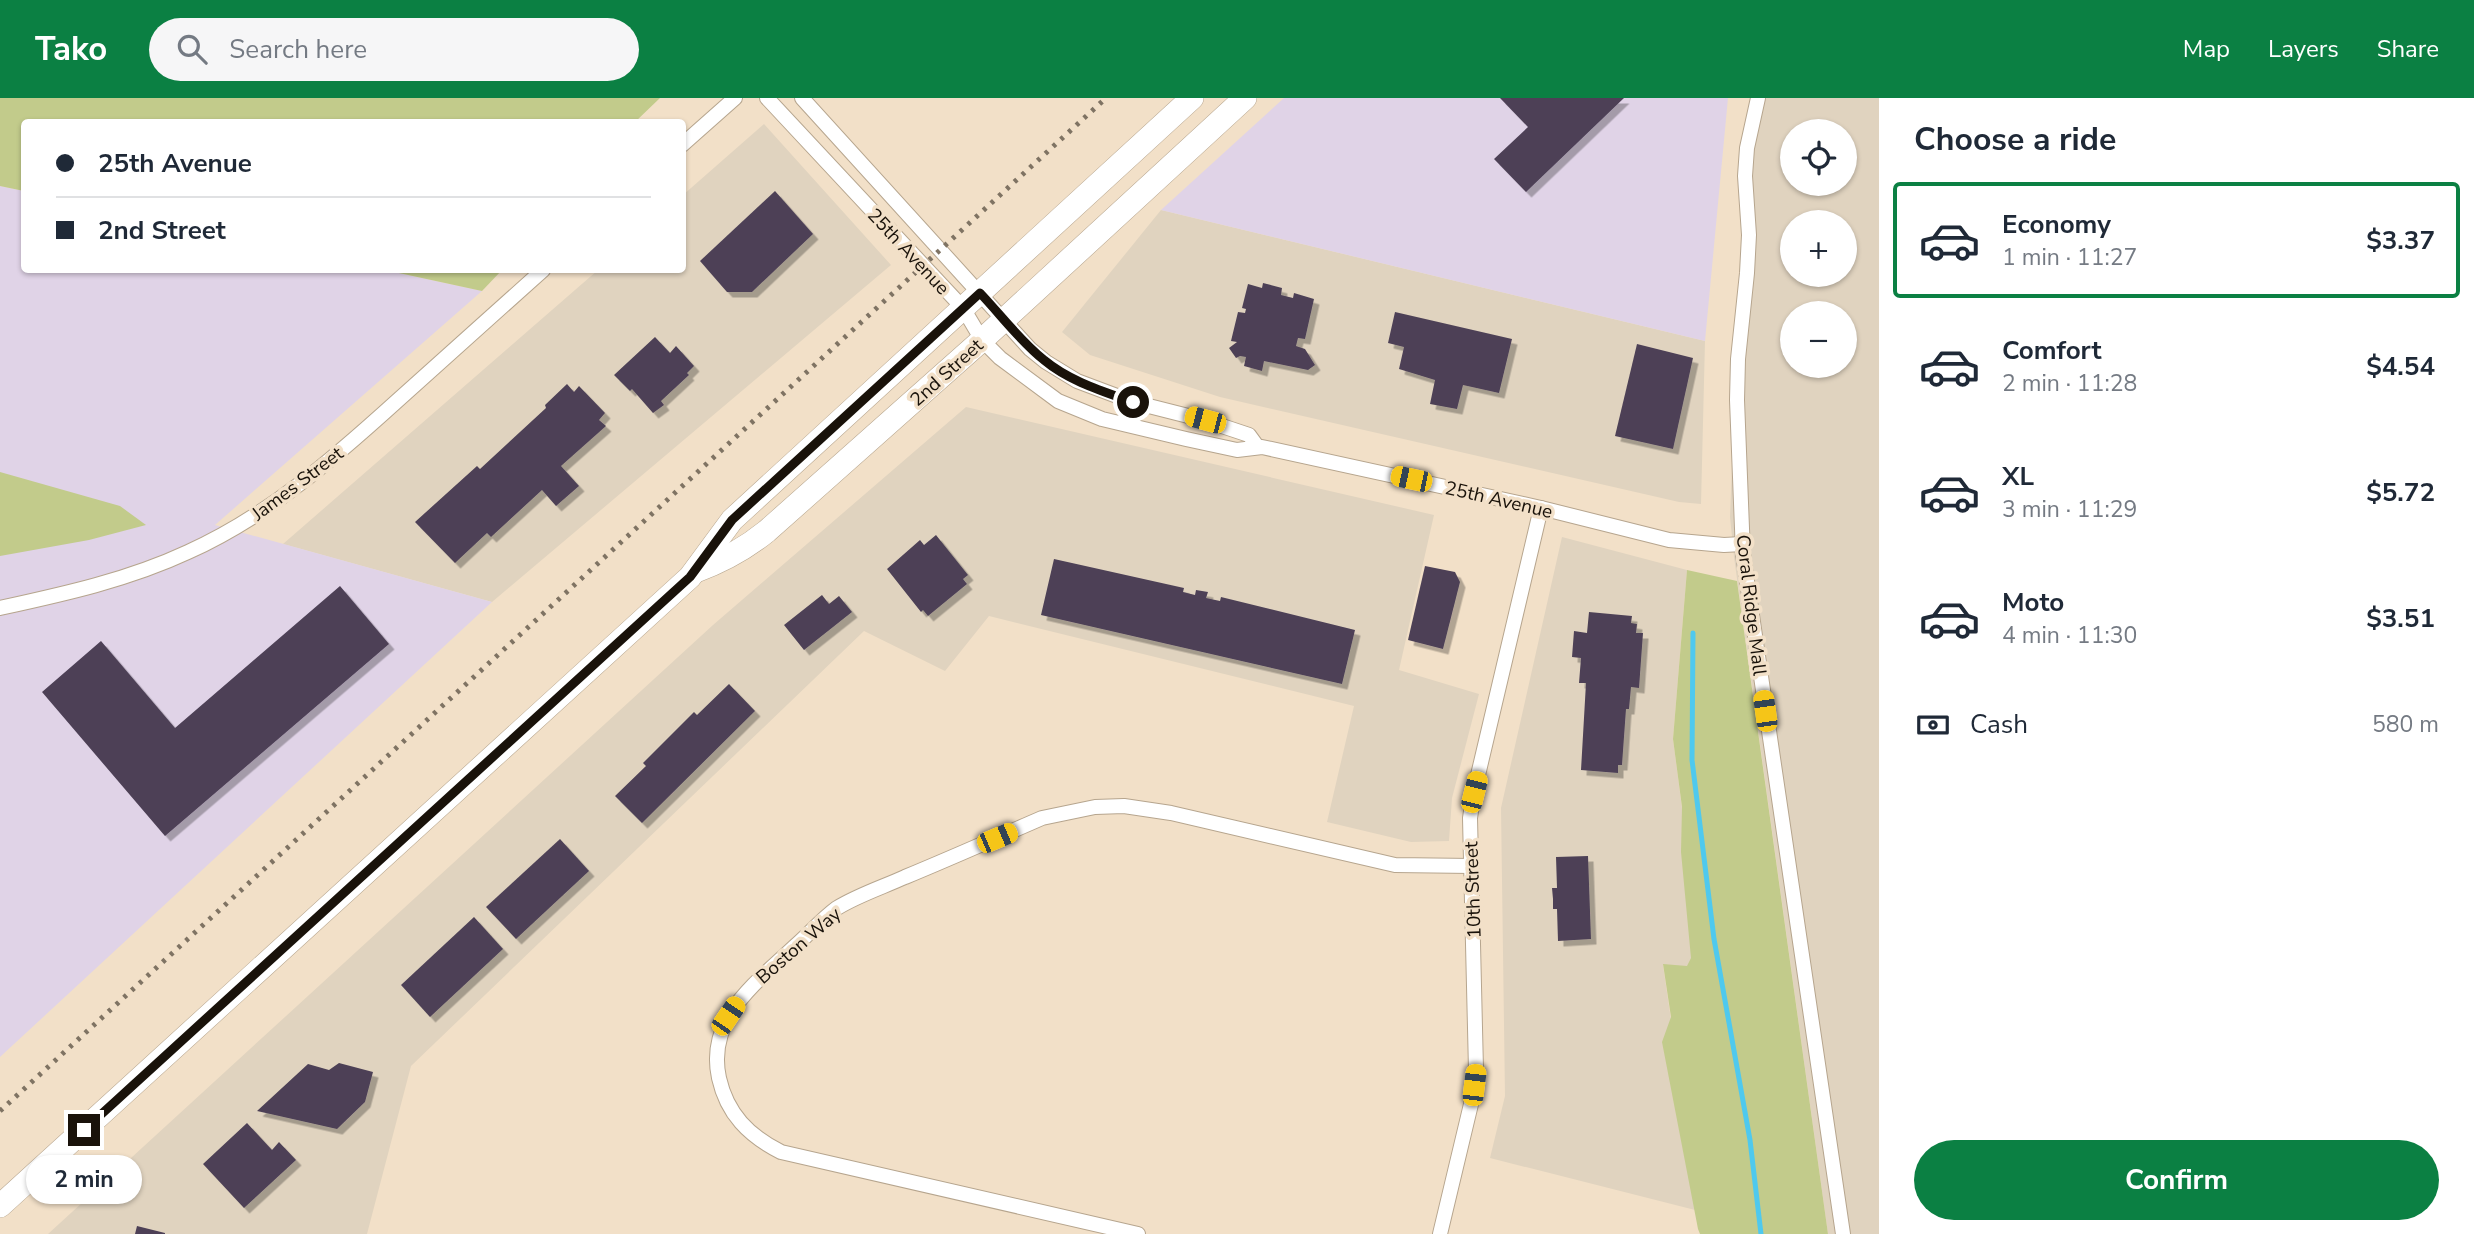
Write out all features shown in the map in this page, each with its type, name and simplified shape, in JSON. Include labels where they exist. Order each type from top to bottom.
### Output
[{"type":"main road","name":"2nd Street","points":[[0,1206],[696,571],[712,544],[732,520],[1192,98]]},
{"type":"main road","name":"2nd Street","points":[[696,571],[723,561],[767,531],[982,340],[1245,98]]},
{"type":"street","points":[[686,142],[736,98]]},
{"type":"street","name":"25th Avenue","points":[[767,98],[963,309],[982,340],[1022,377],[1058,401],[1102,419],[1237,450],[1257,446],[1541,508],[1669,540],[1742,544]]},
{"type":"street","name":"25th Avenue","points":[[802,98],[1046,362],[1076,381],[1133,402],[1205,420],[1249,435],[1257,446]]},
{"type":"street","name":"Coral Ridge Mall","points":[[1758,98],[1747,148],[1745,176],[1749,235],[1738,359],[1742,544],[1843,1234]]},
{"type":"street","name":"James Street","points":[[0,608],[132,575],[189,552],[242,524],[293,491],[340,452],[540,273]]},
{"type":"street","name":"10th Street","points":[[1440,1234],[1472,1100],[1476,1070],[1470,818],[1541,508]]},
{"type":"street","name":"Boston Way","points":[[1139,1234],[781,1152],[763,1143],[734,1115],[722,1092],[718,1051],[728,1016],[741,996],[836,909],[1031,823],[1067,811],[1124,806],[1171,813],[1395,865],[1472,866]]},
{"type":"shaded area","points":[[1284,98],[1728,98],[1705,341],[1161,210]]},
{"type":"shaded area","points":[[1758,98],[1879,98],[1879,1234],[1828,1234],[1730,517],[1736,360]]},
{"type":"shaded area","points":[[764,124],[891,265],[492,602],[283,544],[595,273],[686,273],[686,192]]},
{"type":"shaded area","points":[[0,186],[21,190],[21,273],[399,273],[482,291],[215,525],[492,602],[0,1057]]},
{"type":"shaded area","points":[[1161,210],[1705,341],[1701,504],[1679,502],[1220,397],[1090,355],[1062,332]]},
{"type":"shaded area","points":[[966,407],[1434,515],[1399,670],[1479,694],[1452,798],[1449,841],[1411,842],[1327,822],[1354,706],[989,616],[945,671],[864,631],[411,1066],[367,1234],[48,1234],[713,625]]},
{"type":"shaded area","points":[[1562,537],[1687,570],[1673,739],[1703,968],[1663,965],[1699,1211],[1490,1158],[1505,1096],[1501,808]]},
{"type":"green space","points":[[0,98],[660,98],[638,119],[21,119],[21,190],[0,186]]},
{"type":"green space","points":[[399,273],[499,273],[482,291]]},
{"type":"green space","points":[[0,472],[120,506],[146,525],[89,540],[0,556]]},
{"type":"green space","points":[[1687,570],[1737,581],[1828,1234],[1700,1234],[1698,1229],[1662,1042],[1671,1017],[1663,964],[1687,966],[1691,958],[1681,852],[1682,807],[1673,739]]},
{"type":"building","points":[[1500,98],[1624,98],[1526,192],[1494,159],[1528,127]]},
{"type":"building","points":[[775,191],[813,234],[752,292],[727,292],[700,261]]},
{"type":"building","points":[[1263,283],[1282,288],[1281,295],[1293,298],[1294,293],[1314,299],[1305,339],[1298,338],[1296,346],[1305,349],[1315,365],[1308,370],[1264,361],[1262,371],[1244,366],[1246,357],[1236,358],[1229,348],[1237,342],[1231,341],[1238,312],[1245,313],[1246,309],[1242,308],[1248,284],[1262,288]]},
{"type":"building","points":[[1395,312],[1512,339],[1499,393],[1463,385],[1457,409],[1430,404],[1435,380],[1399,369],[1404,347],[1388,343]]},
{"type":"building","points":[[655,337],[670,353],[676,346],[694,366],[687,373],[689,375],[661,401],[664,405],[653,413],[632,389],[630,391],[614,375]]},
{"type":"building","points":[[1637,344],[1693,358],[1673,449],[1615,436]]},
{"type":"building","points":[[567,384],[574,392],[579,386],[605,413],[599,420],[606,426],[561,466],[579,486],[556,506],[542,490],[491,537],[487,533],[455,563],[415,522],[477,466],[480,469],[546,408],[545,405]]},
{"type":"building","points":[[936,535],[968,575],[963,579],[967,584],[928,616],[923,610],[921,612],[887,569],[920,540],[924,545]]},
{"type":"building","points":[[1054,559],[1184,588],[1183,592],[1195,595],[1196,590],[1208,592],[1206,598],[1220,601],[1221,597],[1355,630],[1342,684],[1041,615]]},
{"type":"building","points":[[1425,566],[1455,572],[1460,582],[1443,649],[1408,640]]},
{"type":"building","points":[[340,586],[389,644],[165,836],[42,692],[101,641],[175,728]]},
{"type":"building","points":[[822,595],[829,604],[839,596],[852,612],[804,650],[784,625]]},
{"type":"building","points":[[1589,612],[1632,616],[1631,623],[1637,624],[1636,633],[1643,633],[1639,688],[1631,687],[1629,709],[1626,709],[1622,765],[1618,765],[1618,773],[1581,770],[1586,683],[1579,683],[1581,658],[1572,657],[1574,631],[1587,633]]},
{"type":"building","points":[[729,684],[755,711],[642,823],[615,796],[646,766],[643,763],[694,712],[697,715]]},
{"type":"building","points":[[560,839],[589,871],[516,939],[486,907]]},
{"type":"building","points":[[1588,856],[1591,939],[1558,941],[1557,909],[1553,909],[1552,888],[1557,888],[1556,857]]},
{"type":"building","points":[[474,917],[503,949],[430,1017],[401,985]]},
{"type":"building","points":[[339,1063],[373,1072],[365,1102],[337,1129],[257,1111],[308,1064],[329,1070]]},
{"type":"building","points":[[247,1123],[272,1150],[279,1142],[296,1160],[244,1208],[203,1164]]},
{"type":"building","points":[[137,1226],[165,1233],[165,1234],[135,1234]]},
{"type":"waterway","points":[[1693,633],[1692,760],[1714,939],[1750,1140],[1761,1234]]},
{"type":"railway","points":[[0,1111],[1106,98]]},
{"type":"route","points":[[84,1130],[690,577],[732,520],[980,293],[1030,349],[1046,362],[1076,381],[1133,402]]}]
